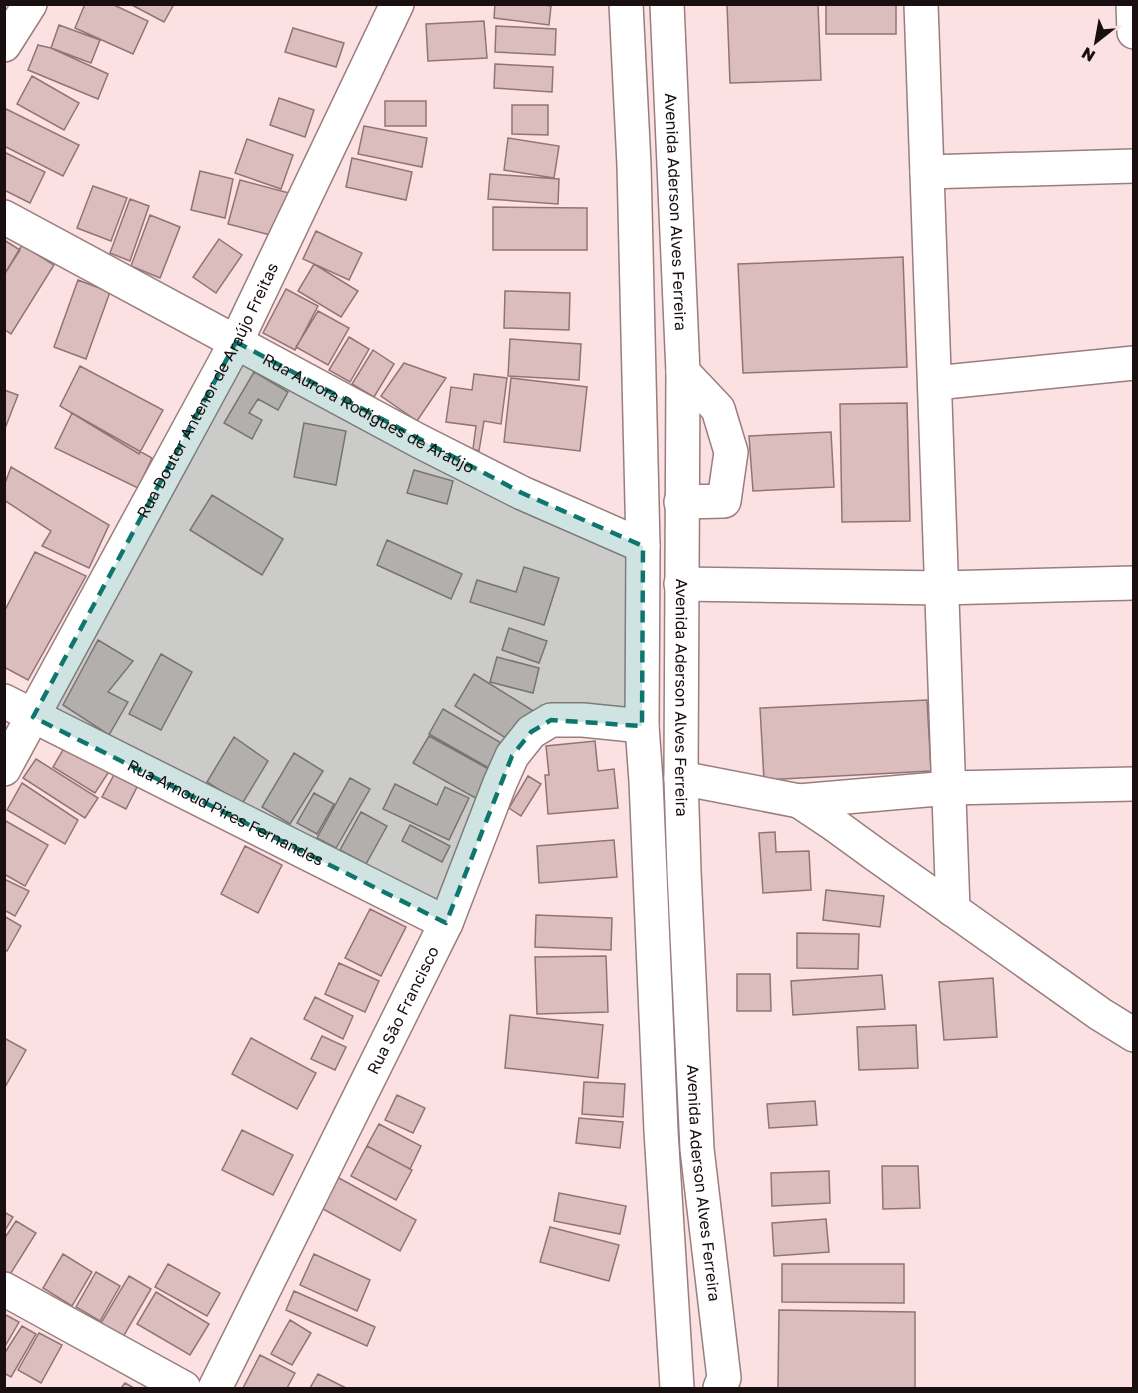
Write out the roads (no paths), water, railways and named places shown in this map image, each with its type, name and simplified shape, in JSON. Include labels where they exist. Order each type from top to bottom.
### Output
[{"type":"street","points":[[4,45],[30,4]]},
{"type":"street","name":"Rua Doutor Antenor de Araújo Freitas","points":[[4,769],[236,342],[397,4]]},
{"type":"street","points":[[626,4],[634,165],[643,546],[642,726],[676,1389]]},
{"type":"street","name":"Avenida Aderson Alves Ferreira","points":[[668,4],[683,372],[681,778],[697,1149],[724,1378],[720,1389]]},
{"type":"street","points":[[921,4],[953,910]]},
{"type":"street","points":[[1132,4],[1134,32]]},
{"type":"street","points":[[927,172],[1134,166]]},
{"type":"street","name":"Rua Aurora Rodigues de Araújo","points":[[4,217],[419,441],[522,493],[643,546]]},
{"type":"street","points":[[935,383],[1134,363]]},
{"type":"street","points":[[681,502],[724,501],[731,452],[718,409],[683,372]]},
{"type":"street","points":[[681,584],[942,588],[1134,583]]},
{"type":"street","name":"Rua Arnoud Pires Fernandes","points":[[4,701],[446,923]]},
{"type":"street","name":"Rua São Francisco","points":[[215,1389],[446,923],[512,756],[531,732],[551,720],[583,720],[642,726]]},
{"type":"street","points":[[681,778],[799,801],[949,788],[1134,784]]},
{"type":"street","points":[[799,801],[1090,1008],[1134,1035]]},
{"type":"street","points":[[662,1151],[697,1149]]},
{"type":"street","points":[[4,1289],[184,1389]]}]
